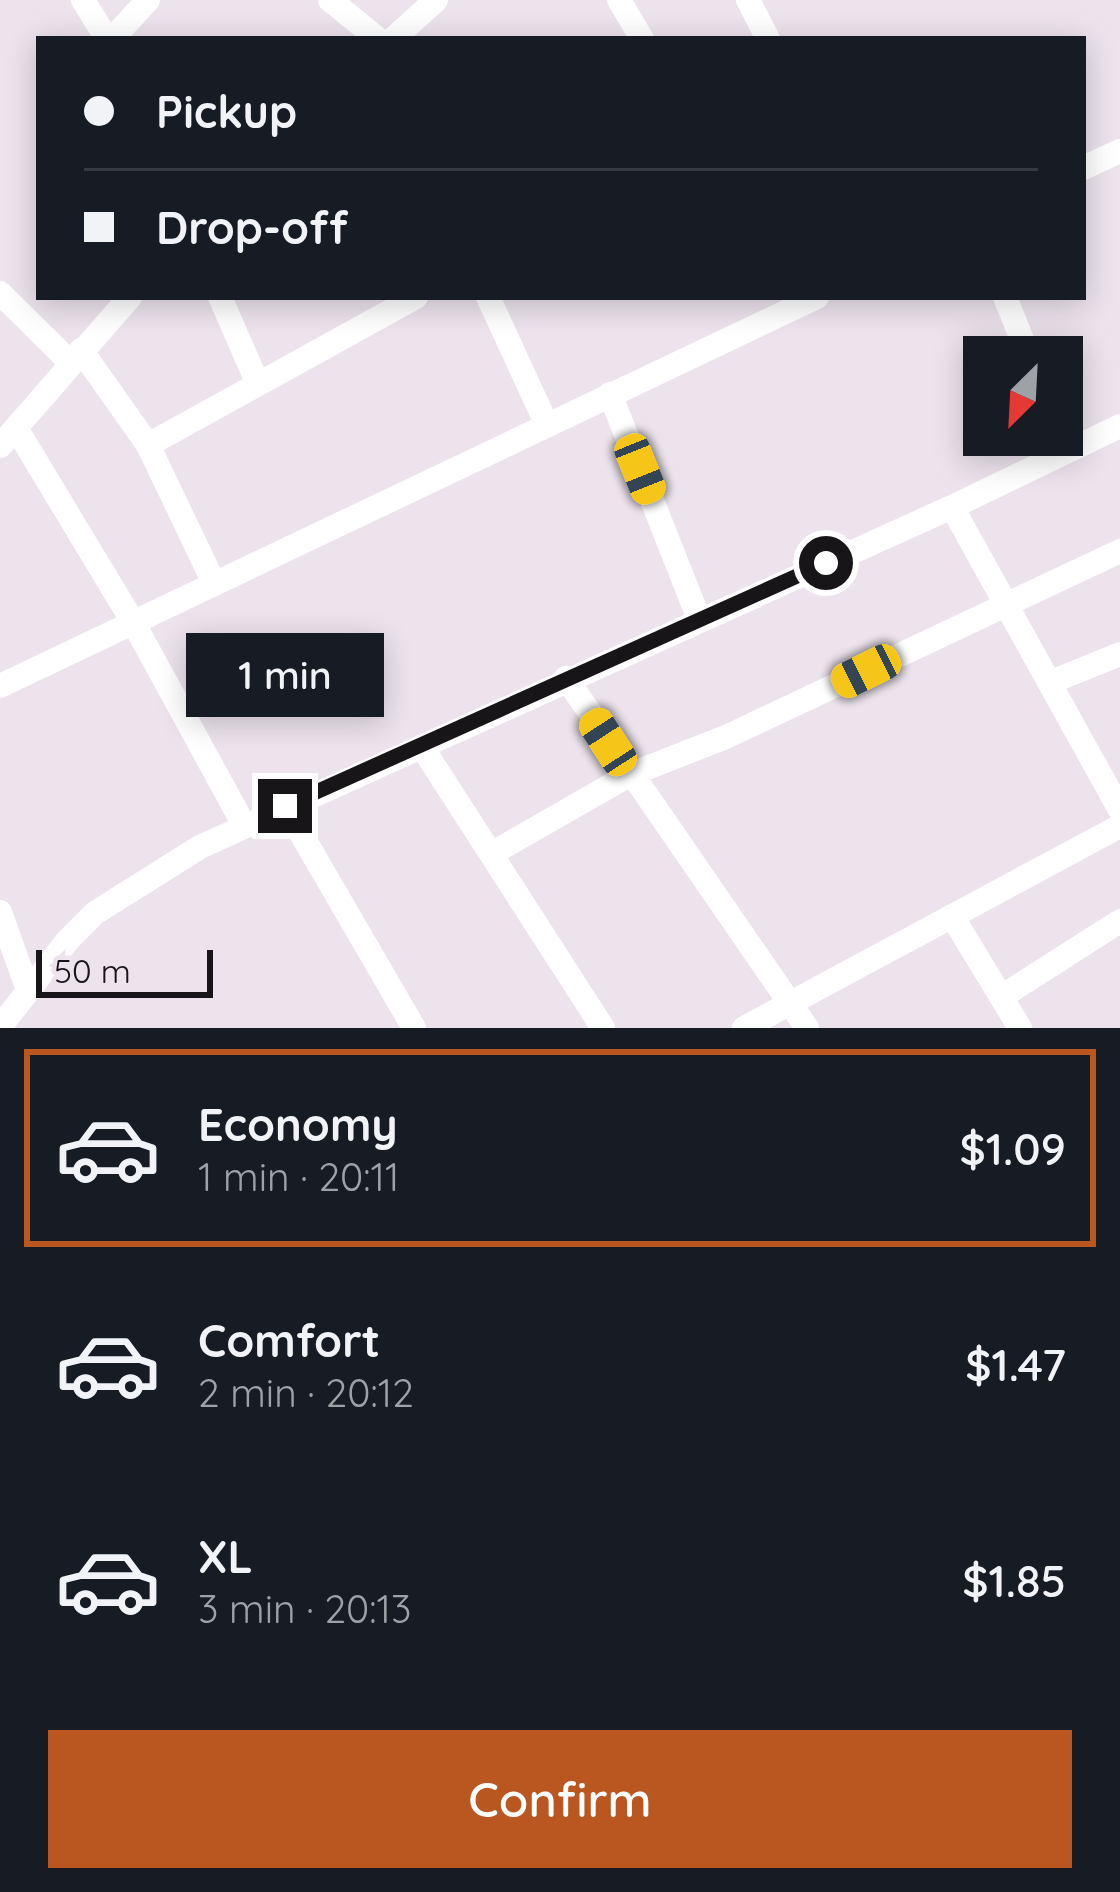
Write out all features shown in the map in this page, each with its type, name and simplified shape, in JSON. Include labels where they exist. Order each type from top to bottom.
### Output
[{"type":"street","points":[[83,0],[107,36]]},
{"type":"street","points":[[112,36],[148,0]]},
{"type":"street","points":[[330,0],[374,36]]},
{"type":"street","points":[[396,36],[436,0]]},
{"type":"street","points":[[620,0],[640,36]]},
{"type":"street","points":[[748,0],[766,36]]},
{"type":"street","points":[[1086,167],[1120,151]]},
{"type":"street","points":[[0,293],[76,356],[148,445],[214,583]]},
{"type":"street","points":[[127,300],[8,437],[133,622],[244,825]]},
{"type":"street","points":[[221,300],[258,384]]},
{"type":"street","points":[[148,445],[411,300]]},
{"type":"street","points":[[489,300],[546,423]]},
{"type":"street","points":[[0,686],[802,300]]},
{"type":"street","points":[[1006,300],[1021,336]]},
{"type":"street","points":[[610,394],[700,619]]},
{"type":"street","points":[[1083,436],[1120,426]]},
{"type":"street","points":[[0,1027],[95,913],[244,825],[952,507],[1039,456]]},
{"type":"street","points":[[952,507],[1120,810]]},
{"type":"street","points":[[491,854],[629,775],[726,737],[1120,551]]},
{"type":"street","points":[[1051,682],[1120,654]]},
{"type":"street","points":[[566,678],[807,1028]]},
{"type":"street","points":[[422,747],[603,1028]]},
{"type":"street","points":[[285,806],[414,1028]]},
{"type":"street","points":[[744,1028],[1120,826]]},
{"type":"street","points":[[0,912],[8,957],[28,990]]},
{"type":"street","points":[[952,916],[1020,1028]]},
{"type":"street","points":[[1001,997],[1115,934]]},
{"type":"street","points":[[8,957],[68,940]]},
{"type":"route","points":[[285,806],[826,563]]}]
